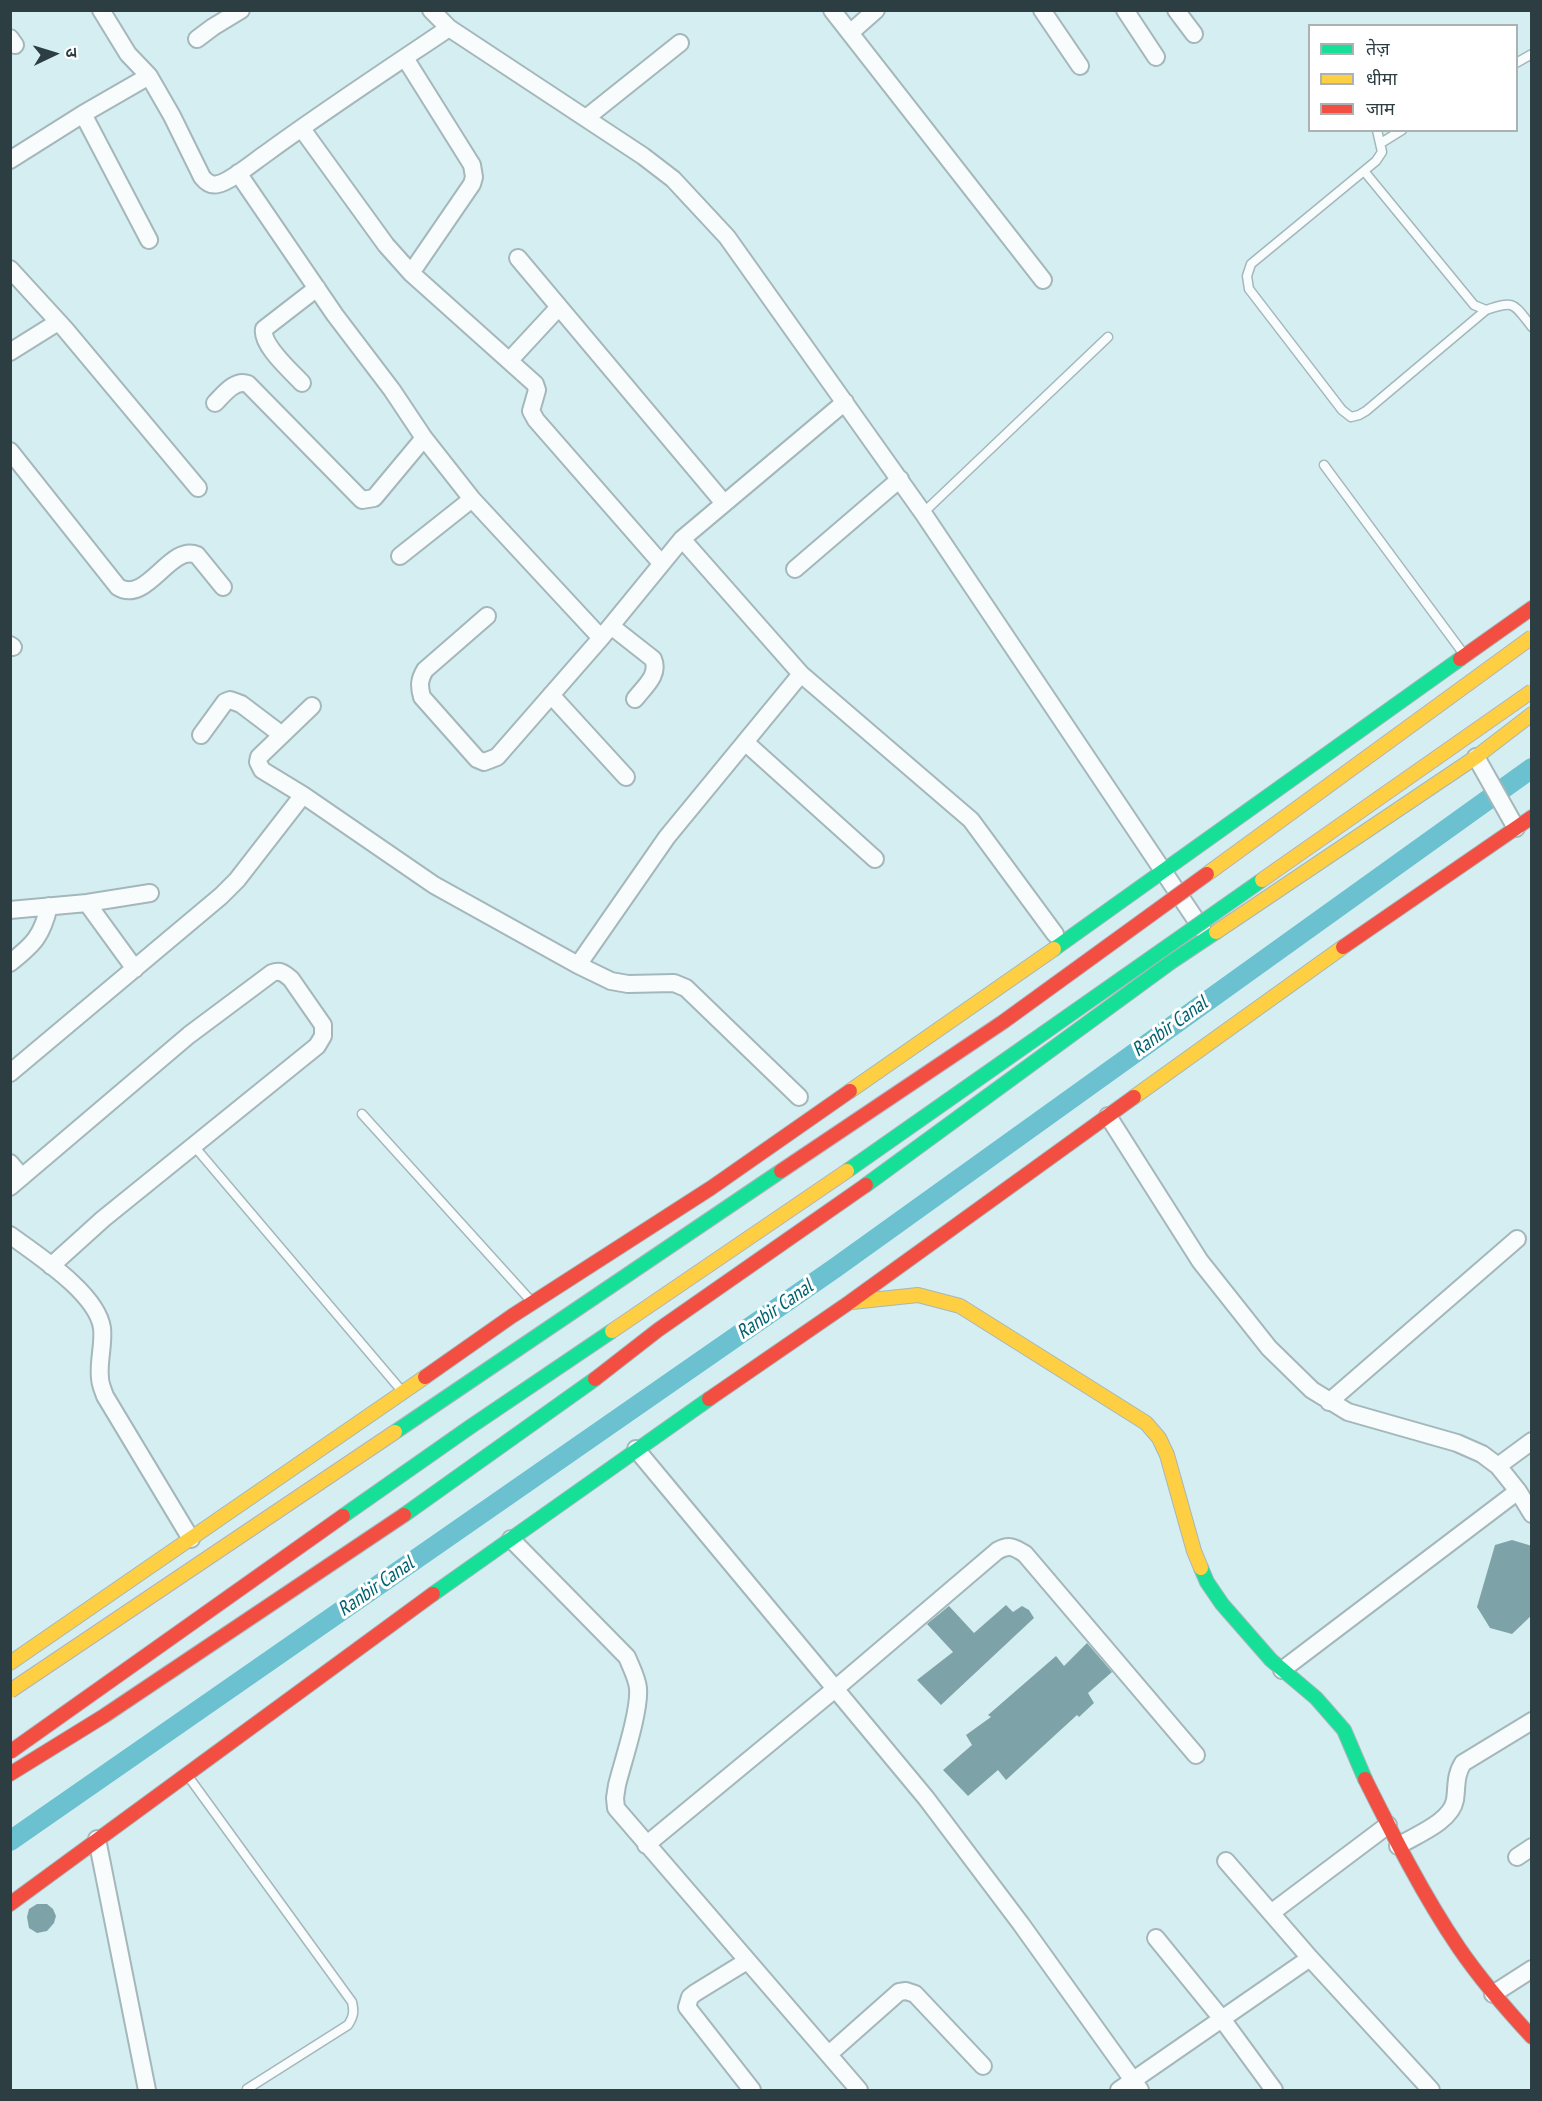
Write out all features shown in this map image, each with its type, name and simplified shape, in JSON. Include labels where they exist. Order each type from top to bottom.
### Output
[{"type":"main road","points":[[10,1663],[532,1302],[711,1188],[1164,871],[1532,608]]},
{"type":"main road","points":[[10,1690],[1003,1022],[1532,637]]},
{"type":"main road","points":[[10,1752],[470,1427],[850,1169],[1532,691]]},
{"type":"main road","points":[[10,1774],[104,1716],[396,1521],[614,1366],[658,1330],[874,1179],[1208,938],[1478,763],[1532,714]]},
{"type":"main road","points":[[13,1897],[97,1839],[366,1641],[636,1449],[850,1302],[1382,919],[1532,817]]},
{"type":"main road","points":[[850,1302],[918,1295],[960,1306],[1146,1423],[1159,1438],[1167,1455],[1194,1551],[1207,1581],[1222,1604],[1270,1660],[1316,1698],[1344,1730],[1352,1752],[1398,1846],[1459,1947],[1493,1994],[1532,2037]]},
{"type":"street","points":[[101,10],[128,54],[149,76],[206,181],[215,185],[221,184],[238,173],[449,28]]},
{"type":"street","points":[[197,39],[241,10]]},
{"type":"street","points":[[431,10],[449,28],[643,156],[674,179],[727,237],[923,513],[1208,938]]},
{"type":"street","points":[[832,10],[987,205],[1043,280]]},
{"type":"street","points":[[850,33],[876,10]]},
{"type":"street","points":[[1125,10],[1156,57]]},
{"type":"street","points":[[1176,10],[1194,34]]},
{"type":"street","points":[[1043,11],[1080,66]]},
{"type":"street","points":[[586,118],[680,43]]},
{"type":"street","points":[[405,58],[472,165],[474,177],[472,184],[411,273]]},
{"type":"street","points":[[10,160],[149,76]]},
{"type":"street","points":[[83,114],[149,240]]},
{"type":"street","points":[[302,129],[386,245],[411,273],[537,387],[531,411],[536,420],[661,563]]},
{"type":"street","points":[[238,173],[424,438],[472,499],[606,632],[653,659],[656,664],[653,677],[634,699]]},
{"type":"street","points":[[518,258],[723,502]]},
{"type":"street","points":[[10,269],[58,322],[198,488]]},
{"type":"street","points":[[302,383],[267,343],[264,329],[317,288]]},
{"type":"street","points":[[509,361],[559,307]]},
{"type":"street","points":[[10,352],[58,322]]},
{"type":"street","points":[[215,403],[236,384],[241,382],[248,384],[362,500],[374,498],[424,438]]},
{"type":"street","points":[[487,616],[425,670],[420,678],[419,686],[422,697],[477,759],[484,762],[497,756],[606,632],[682,539],[723,502],[845,402]]},
{"type":"street","points":[[13,459],[110,578],[124,591],[136,590],[181,556],[192,553],[197,555],[223,587]]},
{"type":"street","points":[[795,569],[900,480]]},
{"type":"street","points":[[400,556],[472,499]]},
{"type":"street","points":[[682,539],[801,674],[971,820],[1055,934]]},
{"type":"street","points":[[578,965],[667,837],[801,674]]},
{"type":"street","points":[[551,695],[626,777]]},
{"type":"street","points":[[201,735],[225,702],[231,700],[241,704],[282,735]]},
{"type":"street","points":[[312,706],[259,757],[258,762],[262,770],[303,795],[434,885],[578,965],[611,981],[628,984],[674,983],[686,988],[799,1097]]},
{"type":"street","points":[[745,742],[875,859]]},
{"type":"street","points":[[1478,763],[1516,828]]},
{"type":"street","points":[[10,1073],[237,880],[303,795]]},
{"type":"street","points":[[10,910],[87,903],[150,893]]},
{"type":"street","points":[[87,903],[135,969]]},
{"type":"street","points":[[10,963],[39,937],[49,906]]},
{"type":"street","points":[[10,1163],[16,1182],[189,1035],[278,971],[291,979],[323,1025],[323,1036],[317,1046],[103,1219],[51,1266]]},
{"type":"street","points":[[1108,1116],[1200,1261],[1269,1348],[1312,1390],[1348,1412],[1457,1443],[1482,1454],[1498,1466],[1518,1491],[1532,1514]]},
{"type":"street","points":[[10,1234],[92,1302],[99,1315],[102,1329],[100,1379],[105,1396],[191,1539]]},
{"type":"street","points":[[1329,1402],[1517,1239]]},
{"type":"street","points":[[1498,1466],[1532,1441]]},
{"type":"street","points":[[636,1449],[940,1816],[1022,1924],[1130,2088],[1222,2019],[1310,1958]]},
{"type":"street","points":[[1282,1670],[1518,1491]]},
{"type":"street","points":[[511,1539],[627,1657],[634,1672],[638,1688],[636,1708],[615,1798],[616,1808],[859,2091]]},
{"type":"street","points":[[646,1845],[1005,1546],[1010,1546],[1025,1554],[1196,1755]]},
{"type":"street","points":[[1398,1846],[1449,1816],[1455,1799],[1458,1770],[1462,1763],[1532,1721]]},
{"type":"street","points":[[1271,1913],[1388,1825]]},
{"type":"street","points":[[97,1839],[147,2091]]},
{"type":"street","points":[[1517,1857],[1532,1847]]},
{"type":"street","points":[[1226,1861],[1310,1958],[1431,2091]]},
{"type":"street","points":[[1156,1938],[1222,2019],[1274,2091]]},
{"type":"street","points":[[747,1961],[695,1993],[690,1997],[687,2007],[752,2091]]},
{"type":"street","points":[[1493,1994],[1532,1969]]},
{"type":"street","points":[[829,2054],[899,1992],[906,1991],[915,1994],[982,2066]]},
{"type":"lane","points":[[1518,62],[1532,54]]},
{"type":"lane","points":[[1378,132],[1382,152],[1376,161],[1251,264],[1246,276],[1253,296],[1342,410],[1351,417],[1366,411],[1486,310],[1503,303],[1508,304],[1518,310],[1532,327]]},
{"type":"lane","points":[[1381,143],[1399,132]]},
{"type":"lane","points":[[1364,171],[1474,305],[1486,310]]},
{"type":"lane","points":[[923,513],[1108,337]]},
{"type":"lane","points":[[1324,465],[1465,656]]},
{"type":"lane","points":[[362,1114],[532,1302]]},
{"type":"lane","points":[[194,1146],[403,1392]]},
{"type":"lane","points":[[186,1773],[352,2002],[354,2010],[348,2025],[248,2089]]},
{"type":"building","points":[[1512,1540],[1532,1546],[1532,1615],[1512,1634],[1490,1628],[1477,1607],[1495,1545]]},
{"type":"building","points":[[1006,1605],[1013,1612],[1022,1606],[1029,1610],[1034,1618],[941,1705],[917,1680],[953,1652],[927,1624],[949,1606],[974,1633]]},
{"type":"building","points":[[1087,1643],[1112,1672],[1088,1693],[1094,1703],[1079,1717],[1077,1715],[1006,1780],[998,1770],[968,1796],[943,1770],[972,1745],[966,1735],[991,1717],[988,1715],[1056,1656],[1064,1666]]},
{"type":"building","points":[[37,1904],[47,1904],[56,1916],[54,1923],[47,1931],[37,1933],[29,1928],[27,1917],[29,1909]]},
{"type":"waterway","name":"Ranbir Canal","points":[[10,1841],[835,1268],[1532,768]]},
{"type":"traffic: fast","points":[[1054,949],[1460,659]]},
{"type":"traffic: fast","points":[[847,1171],[1262,880]]},
{"type":"traffic: fast","points":[[866,1185],[1171,962],[1216,932]]},
{"type":"traffic: fast","points":[[395,1432],[781,1171]]},
{"type":"traffic: fast","points":[[343,1516],[612,1331]]},
{"type":"traffic: fast","points":[[404,1515],[595,1379]]},
{"type":"traffic: fast","points":[[433,1594],[709,1399]]},
{"type":"traffic: fast","points":[[1201,1568],[1207,1582],[1222,1604],[1271,1660],[1316,1698],[1344,1730],[1365,1779]]},
{"type":"traffic: slow","points":[[1207,874],[1532,637]]},
{"type":"traffic: slow","points":[[1262,880],[1532,691]]},
{"type":"traffic: slow","points":[[1216,932],[1476,757],[1532,714]]},
{"type":"traffic: slow","points":[[1134,1097],[1343,947]]},
{"type":"traffic: slow","points":[[850,1091],[1054,949]]},
{"type":"traffic: slow","points":[[612,1331],[847,1171]]},
{"type":"traffic: slow","points":[[852,1302],[918,1295],[960,1306],[1146,1423],[1159,1438],[1167,1455],[1194,1551],[1201,1568]]},
{"type":"traffic: slow","points":[[10,1663],[425,1377]]},
{"type":"traffic: slow","points":[[10,1691],[395,1432]]},
{"type":"traffic: jam","points":[[1460,659],[1532,608]]},
{"type":"traffic: jam","points":[[1343,947],[1532,817]]},
{"type":"traffic: jam","points":[[781,1171],[1003,1022],[1207,874]]},
{"type":"traffic: jam","points":[[425,1377],[512,1316],[711,1188],[850,1091]]},
{"type":"traffic: jam","points":[[709,1399],[850,1302],[1134,1097]]},
{"type":"traffic: jam","points":[[595,1379],[658,1330],[866,1185]]},
{"type":"traffic: jam","points":[[10,1774],[104,1716],[404,1515]]},
{"type":"traffic: jam","points":[[10,1752],[343,1516]]},
{"type":"traffic: jam","points":[[10,1904],[433,1594]]},
{"type":"traffic: jam","points":[[1365,1779],[1409,1865],[1446,1928],[1485,1983],[1532,2037]]}]
